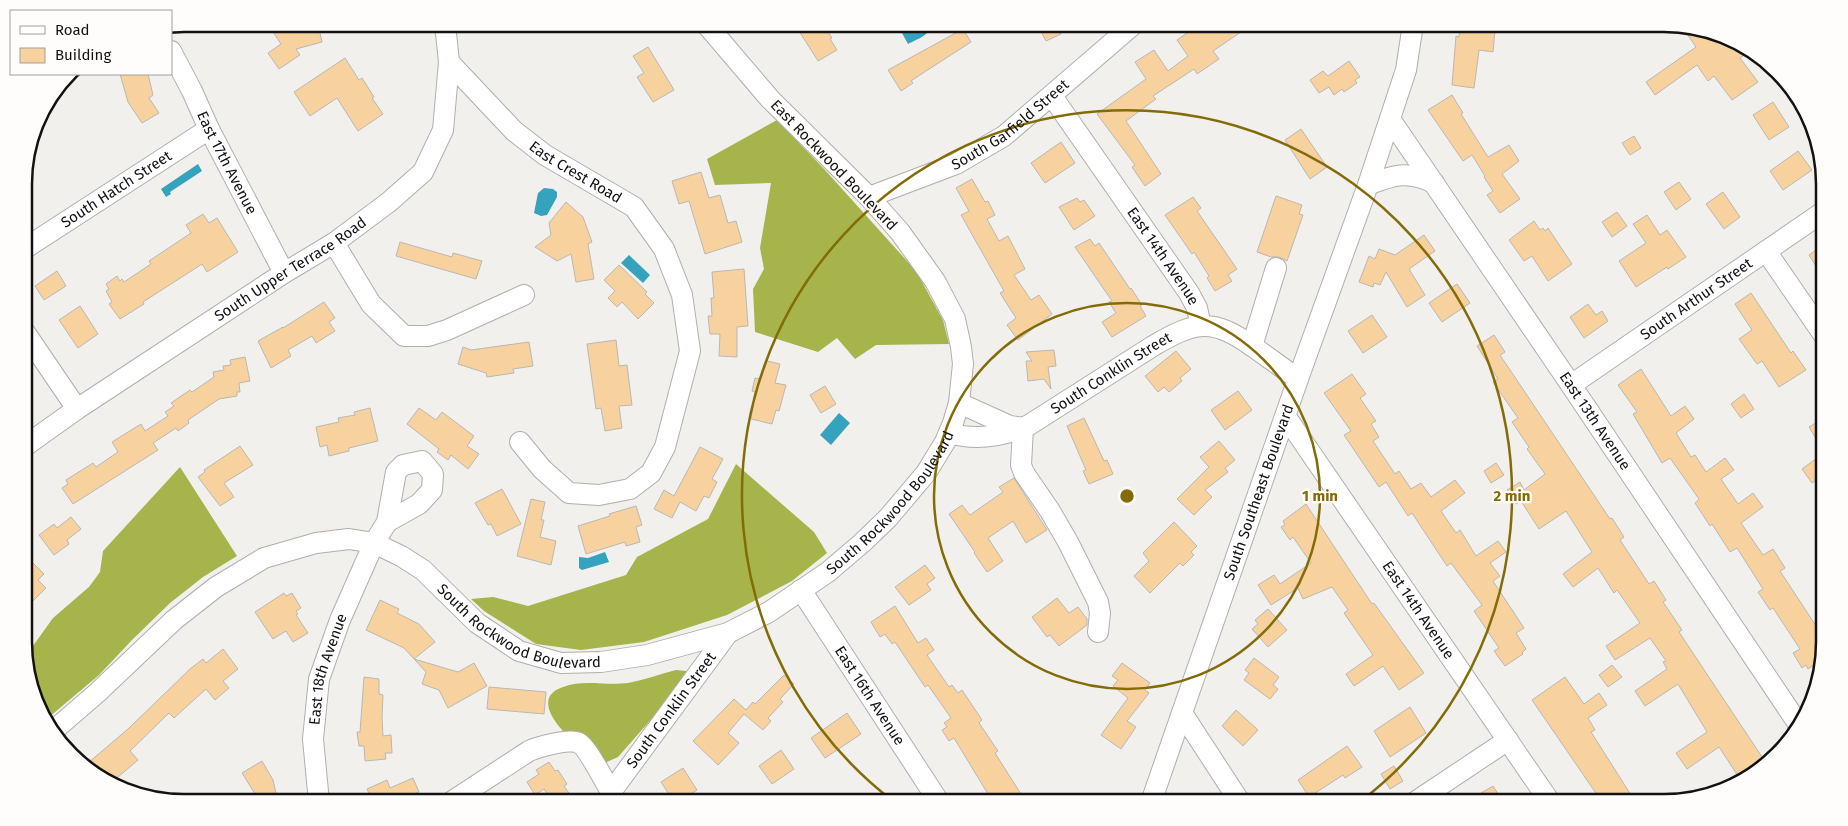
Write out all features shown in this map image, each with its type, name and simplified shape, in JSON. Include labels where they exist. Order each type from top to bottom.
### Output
[{"type":"street","name":"South Upper Terrace Road","points":[[32,441],[76,409],[334,243],[389,202],[423,172],[443,130],[449,62],[447,32]]},
{"type":"street","name":"East Rockwood Boulevard","points":[[713,32],[770,99],[869,197],[900,232],[935,281],[957,328],[963,356],[963,377],[959,403]]},
{"type":"street","name":"South Garfield Street","points":[[869,197],[956,164],[1004,136],[1125,32]]},
{"type":"street","name":"South Southeast Boulevard","points":[[1155,793],[1298,380],[1368,185],[1406,70],[1411,32]]},
{"type":"street","name":"East 17th Avenue","points":[[172,53],[284,274]]},
{"type":"street","name":"East Crest Road","points":[[449,62],[514,131],[545,155],[634,207],[664,249],[682,295],[690,351],[665,447],[651,473],[630,489],[599,495],[569,493],[542,469],[520,442]]},
{"type":"street","name":"East 14th Avenue","points":[[1052,96],[1189,293],[1197,308],[1201,326]]},
{"type":"street","name":"East 13th Avenue","points":[[1390,118],[1794,718]]},
{"type":"street","name":"South Hatch Street","points":[[33,243],[209,129]]},
{"type":"street","points":[[1368,185],[1388,176],[1406,174],[1420,176],[1434,183]]},
{"type":"street","name":"South Arthur Street","points":[[1571,384],[1816,217]]},
{"type":"street","points":[[334,243],[372,304],[404,336],[428,336],[447,330],[524,295]]},
{"type":"street","points":[[1766,251],[1816,324]]},
{"type":"street","points":[[1252,346],[1276,268]]},
{"type":"street","points":[[1201,326],[1214,326],[1228,330],[1298,380]]},
{"type":"street","name":"South Conklin Street","points":[[949,434],[964,437],[991,436],[1023,428],[1164,340],[1181,331],[1201,326]]},
{"type":"street","points":[[33,344],[76,409]]},
{"type":"street","points":[[959,403],[1010,426],[1023,428],[1021,465],[1024,473],[1068,542],[1098,602],[1100,613],[1098,632]]},
{"type":"street","name":"South Rockwood Boulevard","points":[[59,726],[97,693],[174,620],[216,587],[264,558],[316,543],[349,539],[374,543],[401,556],[424,570],[477,623],[519,651],[560,663],[601,662],[646,655],[728,633],[768,612],[801,590],[848,556],[888,518],[926,473],[949,434],[959,403]]},
{"type":"street","name":"East 14th Avenue","points":[[1286,417],[1544,793]]},
{"type":"street","name":"East 18th Avenue","points":[[318,794],[313,739],[319,679],[340,620],[374,543],[387,522]]},
{"type":"street","name":"East 16th Avenue","points":[[801,590],[933,793]]},
{"type":"street","name":"South Conklin Street","points":[[617,794],[728,633]]},
{"type":"street","points":[[1182,713],[1234,793]]},
{"type":"street","points":[[1428,793],[1508,740]]},
{"type":"street","name":"South Conklin Street","points":[[464,794],[529,751],[573,741],[583,745],[613,794]]},
{"type":"green space","points":[[777,120],[916,271],[943,320],[949,344],[876,345],[855,359],[837,338],[818,352],[755,332],[753,289],[764,269],[760,248],[771,183],[715,185],[707,159]]},
{"type":"green space","points":[[736,464],[814,532],[827,553],[792,581],[727,615],[644,642],[581,650],[536,644],[484,611],[471,599],[493,597],[528,606],[626,575],[637,557],[708,519]]},
{"type":"green space","points":[[180,467],[237,556],[203,577],[170,603],[99,675],[52,715],[44,700],[38,681],[33,646],[53,618],[89,587],[100,572],[103,551]]},
{"type":"green space","points":[[676,670],[686,671],[685,681],[618,757],[600,765],[570,739],[551,715],[548,704],[551,694],[563,687],[579,683],[628,683]]},
{"type":"water","points":[[904,32],[928,32],[908,44],[902,33]]},
{"type":"water","points":[[198,164],[202,171],[170,192],[171,194],[166,197],[161,189]]},
{"type":"water","points":[[544,188],[553,189],[557,192],[557,197],[547,215],[541,216],[534,213],[538,193]]},
{"type":"water","points":[[629,255],[650,275],[643,283],[621,263]]},
{"type":"water","points":[[839,413],[850,423],[831,445],[820,435]]},
{"type":"water","points":[[605,552],[609,562],[582,570],[579,568],[579,557],[588,558]]},
{"type":"building","points":[[273,32],[320,32],[322,42],[296,49],[300,55],[279,69],[268,53],[281,44]]},
{"type":"building","points":[[800,32],[828,32],[832,38],[830,39],[837,50],[818,61]]},
{"type":"building","points":[[958,32],[965,32],[971,42],[911,81],[913,83],[901,91],[888,70]]},
{"type":"building","points":[[1041,32],[1060,32],[1061,34],[1046,41]]},
{"type":"building","points":[[1188,32],[1241,32],[1213,51],[1219,59],[1197,74],[1194,69],[1153,96],[1156,99],[1126,121],[1161,174],[1145,186],[1132,167],[1135,165],[1097,114],[1146,79],[1135,62],[1154,50],[1168,71],[1188,56],[1177,40]]},
{"type":"building","points":[[1459,32],[1495,32],[1493,52],[1479,50],[1474,88],[1452,85],[1456,36],[1459,37]]},
{"type":"building","points":[[1687,34],[1722,44],[1739,53],[1743,56],[1740,58],[1758,82],[1732,100],[1714,76],[1708,81],[1697,65],[1655,95],[1646,82],[1696,47]]},
{"type":"building","points":[[648,47],[674,90],[653,102],[637,77],[644,73],[633,56]]},
{"type":"building","points":[[345,58],[359,80],[362,78],[383,114],[358,131],[337,98],[310,116],[294,92]]},
{"type":"building","points":[[1349,61],[1360,77],[1355,80],[1357,83],[1344,92],[1342,89],[1334,95],[1329,87],[1319,93],[1310,80],[1323,71],[1328,76]]},
{"type":"building","points":[[120,75],[148,75],[153,95],[149,98],[159,113],[142,123],[128,102]]},
{"type":"building","points":[[1452,95],[1463,113],[1461,114],[1488,157],[1509,145],[1519,161],[1502,174],[1520,199],[1500,213],[1487,195],[1493,191],[1472,155],[1463,161],[1428,110]]},
{"type":"building","points":[[1773,102],[1789,127],[1769,140],[1753,115]]},
{"type":"building","points":[[1301,129],[1327,167],[1310,179],[1285,140]]},
{"type":"building","points":[[1634,136],[1641,148],[1630,155],[1622,143]]},
{"type":"building","points":[[1061,142],[1075,163],[1045,183],[1031,163]]},
{"type":"building","points":[[1798,151],[1812,170],[1783,190],[1770,171]]},
{"type":"building","points":[[701,172],[709,198],[720,195],[728,223],[736,221],[742,242],[705,254],[689,201],[679,204],[672,181]]},
{"type":"building","points":[[972,179],[985,202],[988,201],[995,215],[987,219],[999,241],[1008,236],[1025,269],[1014,275],[1031,300],[1039,295],[1052,314],[1018,340],[1007,325],[1016,318],[1000,293],[1004,291],[961,215],[969,211],[956,188]]},
{"type":"building","points":[[1679,182],[1691,199],[1676,210],[1664,192]]},
{"type":"building","points":[[1723,192],[1740,217],[1724,229],[1706,204]]},
{"type":"building","points":[[1276,196],[1302,205],[1299,214],[1303,215],[1287,261],[1279,257],[1271,257],[1257,252]]},
{"type":"building","points":[[1193,197],[1201,208],[1197,211],[1237,269],[1228,275],[1232,281],[1215,291],[1207,278],[1209,276],[1194,252],[1192,254],[1165,215]]},
{"type":"building","points":[[1077,198],[1080,202],[1084,200],[1095,216],[1074,230],[1059,207]]},
{"type":"building","points":[[566,202],[583,217],[592,242],[588,244],[594,279],[576,282],[571,254],[557,261],[535,247],[551,235],[549,223]]},
{"type":"building","points":[[1617,212],[1627,226],[1612,237],[1602,222]]},
{"type":"building","points":[[203,214],[209,223],[217,218],[238,252],[207,272],[202,264],[120,319],[109,304],[112,302],[106,291],[109,289],[106,284],[117,276],[120,281],[122,279],[124,282],[151,264],[149,261],[191,233],[186,225]]},
{"type":"building","points":[[1647,215],[1660,235],[1667,230],[1686,257],[1636,287],[1619,261],[1646,243],[1633,224]]},
{"type":"building","points":[[1534,221],[1540,230],[1543,228],[1545,231],[1548,228],[1572,264],[1548,281],[1532,256],[1524,261],[1509,240]]},
{"type":"building","points":[[1424,235],[1435,251],[1409,269],[1425,295],[1407,307],[1386,272],[1380,285],[1374,283],[1373,287],[1359,282],[1369,256],[1375,259],[1379,249],[1395,255]]},
{"type":"building","points":[[1090,239],[1095,246],[1099,243],[1142,305],[1140,306],[1146,316],[1112,337],[1102,322],[1116,313],[1109,302],[1112,301],[1075,247]]},
{"type":"building","points":[[400,242],[452,257],[453,253],[482,261],[476,279],[396,256]]},
{"type":"building","points":[[1816,250],[1816,266],[1809,255]]},
{"type":"building","points":[[619,265],[647,292],[645,294],[654,303],[638,319],[622,302],[617,307],[608,298],[615,291],[604,280]]},
{"type":"building","points":[[744,269],[748,326],[737,327],[737,357],[719,356],[720,334],[710,334],[708,316],[712,316],[711,298],[714,298],[712,272]]},
{"type":"building","points":[[57,271],[66,286],[44,300],[35,286]]},
{"type":"building","points":[[1457,284],[1470,303],[1442,322],[1429,303]]},
{"type":"building","points":[[1751,293],[1791,353],[1793,351],[1806,370],[1779,387],[1762,361],[1757,364],[1739,339],[1752,330],[1735,304]]},
{"type":"building","points":[[324,302],[335,318],[329,322],[335,331],[316,343],[312,336],[288,350],[291,356],[271,368],[258,341],[283,328]]},
{"type":"building","points":[[1588,304],[1596,315],[1602,311],[1608,321],[1584,338],[1570,317]]},
{"type":"building","points":[[80,306],[98,334],[78,348],[59,320]]},
{"type":"building","points":[[1372,315],[1387,337],[1363,353],[1348,331]]},
{"type":"building","points":[[1494,335],[1505,352],[1500,355],[1610,519],[1612,518],[1624,537],[1620,540],[1649,584],[1654,581],[1666,600],[1663,602],[1682,630],[1679,632],[1762,757],[1739,773],[1737,774],[1719,747],[1687,769],[1676,753],[1707,732],[1678,684],[1645,706],[1635,691],[1667,669],[1663,662],[1666,661],[1650,638],[1615,660],[1606,646],[1640,623],[1617,590],[1614,593],[1598,568],[1573,587],[1563,574],[1592,552],[1566,511],[1539,529],[1521,501],[1516,504],[1507,490],[1520,482],[1524,490],[1545,474],[1527,449],[1529,447],[1512,422],[1518,418],[1493,382],[1498,379],[1477,346]]},
{"type":"building","points":[[616,340],[619,366],[627,365],[632,405],[619,406],[622,428],[605,431],[601,408],[596,409],[587,344]]},
{"type":"building","points":[[529,342],[533,366],[513,369],[514,373],[487,377],[486,373],[458,364],[463,347],[471,350]]},
{"type":"building","points":[[1054,350],[1056,366],[1048,367],[1051,389],[1044,379],[1028,381],[1026,361],[1032,361],[1026,352]]},
{"type":"building","points":[[1176,351],[1191,369],[1180,378],[1182,381],[1169,392],[1164,387],[1158,392],[1145,376]]},
{"type":"building","points":[[245,357],[250,381],[239,383],[240,392],[237,392],[237,396],[219,399],[188,420],[189,423],[178,431],[176,428],[153,443],[158,450],[73,504],[62,488],[68,484],[66,480],[93,463],[96,467],[118,452],[112,442],[141,424],[145,431],[168,416],[165,412],[174,406],[171,403],[214,377],[213,372],[224,370],[223,366],[231,365],[230,360]]},
{"type":"building","points":[[767,361],[780,364],[775,383],[786,385],[779,411],[776,410],[772,424],[751,419],[755,392],[752,391],[755,378],[761,379]]},
{"type":"building","points":[[1641,369],[1671,416],[1685,406],[1694,419],[1676,433],[1691,457],[1695,455],[1706,472],[1725,458],[1734,470],[1721,479],[1738,504],[1753,493],[1763,507],[1741,523],[1763,555],[1773,549],[1785,568],[1780,571],[1816,626],[1814,665],[1808,669],[1806,665],[1802,668],[1793,653],[1800,649],[1773,608],[1770,610],[1758,592],[1763,589],[1737,548],[1730,552],[1712,524],[1710,526],[1695,503],[1699,499],[1670,458],[1662,463],[1633,414],[1637,412],[1618,385]]},
{"type":"building","points":[[1352,374],[1366,394],[1360,398],[1376,421],[1371,424],[1379,437],[1373,441],[1395,474],[1399,471],[1411,489],[1421,483],[1431,497],[1455,480],[1465,493],[1441,511],[1456,533],[1460,530],[1476,556],[1498,541],[1506,552],[1490,563],[1500,576],[1493,581],[1524,628],[1516,633],[1526,649],[1523,654],[1505,666],[1494,651],[1499,648],[1474,611],[1482,605],[1451,563],[1447,566],[1412,513],[1408,516],[1386,482],[1379,487],[1344,435],[1351,431],[1324,393]]},
{"type":"building","points":[[825,386],[836,404],[821,413],[810,395]]},
{"type":"building","points":[[1238,391],[1252,410],[1225,430],[1211,410]]},
{"type":"building","points":[[1744,394],[1754,409],[1741,418],[1731,404]]},
{"type":"building","points":[[370,408],[378,441],[349,448],[349,451],[329,456],[327,445],[320,447],[316,427],[339,422],[338,418],[355,415],[354,412]]},
{"type":"building","points":[[419,408],[436,420],[442,412],[474,436],[467,446],[479,454],[468,469],[451,455],[448,460],[437,452],[439,449],[407,424]]},
{"type":"building","points":[[1084,418],[1104,461],[1107,460],[1113,474],[1089,484],[1083,471],[1086,470],[1067,426]]},
{"type":"building","points":[[1816,423],[1816,439],[1809,427]]},
{"type":"building","points":[[1219,441],[1235,460],[1225,468],[1228,472],[1205,490],[1212,497],[1194,515],[1177,499],[1209,467],[1200,457]]},
{"type":"building","points":[[240,446],[253,465],[224,483],[234,497],[220,506],[198,477],[205,472],[204,470]]},
{"type":"building","points":[[700,447],[723,459],[712,479],[717,482],[709,498],[704,496],[696,511],[680,502],[672,518],[654,509],[664,490],[674,496]]},
{"type":"building","points":[[1816,459],[1816,480],[1812,483],[1802,469]]},
{"type":"building","points":[[1496,463],[1504,475],[1491,483],[1484,471]]},
{"type":"building","points":[[1014,478],[1047,530],[1026,543],[1013,521],[988,538],[1003,561],[987,572],[949,514],[962,505],[970,515],[1003,492],[999,487]]},
{"type":"building","points":[[502,489],[521,524],[497,536],[491,524],[488,525],[475,503]]},
{"type":"building","points":[[531,499],[545,502],[541,520],[544,520],[540,537],[556,541],[551,565],[517,556]]},
{"type":"building","points":[[1306,504],[1372,604],[1374,603],[1424,673],[1399,690],[1383,666],[1354,686],[1346,674],[1373,655],[1344,613],[1348,610],[1332,587],[1303,599],[1298,588],[1271,605],[1258,585],[1274,575],[1280,584],[1311,563],[1293,537],[1290,540],[1281,527],[1285,525],[1283,521]]},
{"type":"building","points":[[636,506],[642,525],[636,527],[640,542],[626,546],[625,542],[586,554],[578,526]]},
{"type":"building","points":[[71,517],[81,529],[67,540],[69,544],[54,555],[39,535],[54,524],[57,528]]},
{"type":"building","points":[[1174,522],[1197,546],[1191,552],[1194,555],[1183,566],[1180,563],[1150,593],[1134,576],[1149,561],[1143,553]]},
{"type":"building","points":[[32,562],[44,574],[38,580],[46,588],[32,602]]},
{"type":"building","points":[[925,565],[935,578],[927,584],[931,590],[909,605],[895,587]]},
{"type":"building","points":[[284,593],[286,596],[292,593],[301,608],[296,611],[298,614],[296,615],[308,633],[293,642],[286,631],[273,639],[255,612]]},
{"type":"building","points":[[1057,598],[1069,613],[1078,607],[1087,619],[1087,625],[1059,646],[1050,635],[1047,637],[1032,617]]},
{"type":"building","points":[[380,600],[399,609],[397,613],[419,624],[435,642],[414,659],[404,648],[366,630]]},
{"type":"building","points":[[895,606],[918,643],[926,638],[934,650],[927,655],[949,687],[952,685],[958,693],[962,690],[982,720],[979,723],[998,751],[995,753],[1021,793],[988,793],[954,738],[949,741],[942,730],[947,727],[944,723],[951,718],[928,685],[925,687],[895,642],[892,644],[885,634],[880,637],[871,622]]},
{"type":"building","points":[[1268,609],[1287,630],[1268,647],[1252,629],[1258,624],[1255,620]]},
{"type":"building","points":[[223,649],[238,669],[223,681],[229,688],[215,700],[206,689],[174,718],[169,713],[130,751],[138,760],[117,777],[91,761],[128,729],[190,669],[203,659],[206,663]]},
{"type":"building","points":[[1254,658],[1279,677],[1273,685],[1278,689],[1270,699],[1244,680],[1249,673],[1245,670]]},
{"type":"building","points":[[414,659],[458,672],[474,663],[487,686],[448,708],[439,690],[422,684],[426,672]]},
{"type":"building","points":[[1122,663],[1150,683],[1145,690],[1149,693],[1127,721],[1136,727],[1121,749],[1101,735],[1128,698],[1113,686],[1118,680],[1112,676]]},
{"type":"building","points":[[1612,665],[1622,677],[1608,687],[1599,675]]},
{"type":"building","points":[[784,675],[794,684],[780,699],[783,702],[768,718],[771,721],[763,730],[744,714],[728,733],[739,743],[718,765],[693,741],[734,699],[746,710],[753,702],[755,704]]},
{"type":"building","points":[[364,677],[379,679],[379,694],[383,695],[383,736],[391,735],[392,753],[385,753],[386,759],[365,761],[364,746],[359,746],[357,732],[360,732]]},
{"type":"building","points":[[1565,677],[1584,704],[1599,693],[1607,705],[1588,718],[1595,730],[1591,732],[1630,793],[1596,793],[1532,700]]},
{"type":"building","points":[[489,687],[546,692],[544,714],[487,709]]},
{"type":"building","points":[[1410,707],[1426,733],[1390,757],[1374,731]]},
{"type":"building","points":[[1236,710],[1258,730],[1243,746],[1222,726]]},
{"type":"building","points":[[847,713],[861,734],[825,758],[811,738]]},
{"type":"building","points":[[1347,746],[1362,767],[1345,778],[1343,775],[1315,793],[1307,793],[1298,780]]},
{"type":"building","points":[[781,750],[794,769],[772,784],[759,766]]},
{"type":"building","points":[[262,761],[273,780],[276,794],[255,794],[242,773]]},
{"type":"building","points":[[549,762],[555,771],[558,770],[567,784],[564,786],[569,794],[547,794],[544,789],[534,794],[527,782],[539,774],[536,770]]},
{"type":"building","points":[[1394,766],[1403,781],[1390,789],[1381,774]]},
{"type":"building","points":[[683,768],[697,790],[692,794],[669,794],[661,782]]},
{"type":"building","points":[[413,778],[419,792],[415,794],[369,794],[367,789],[387,780],[390,788]]},
{"type":"building","points":[[1493,786],[1497,793],[1481,793]]}]
